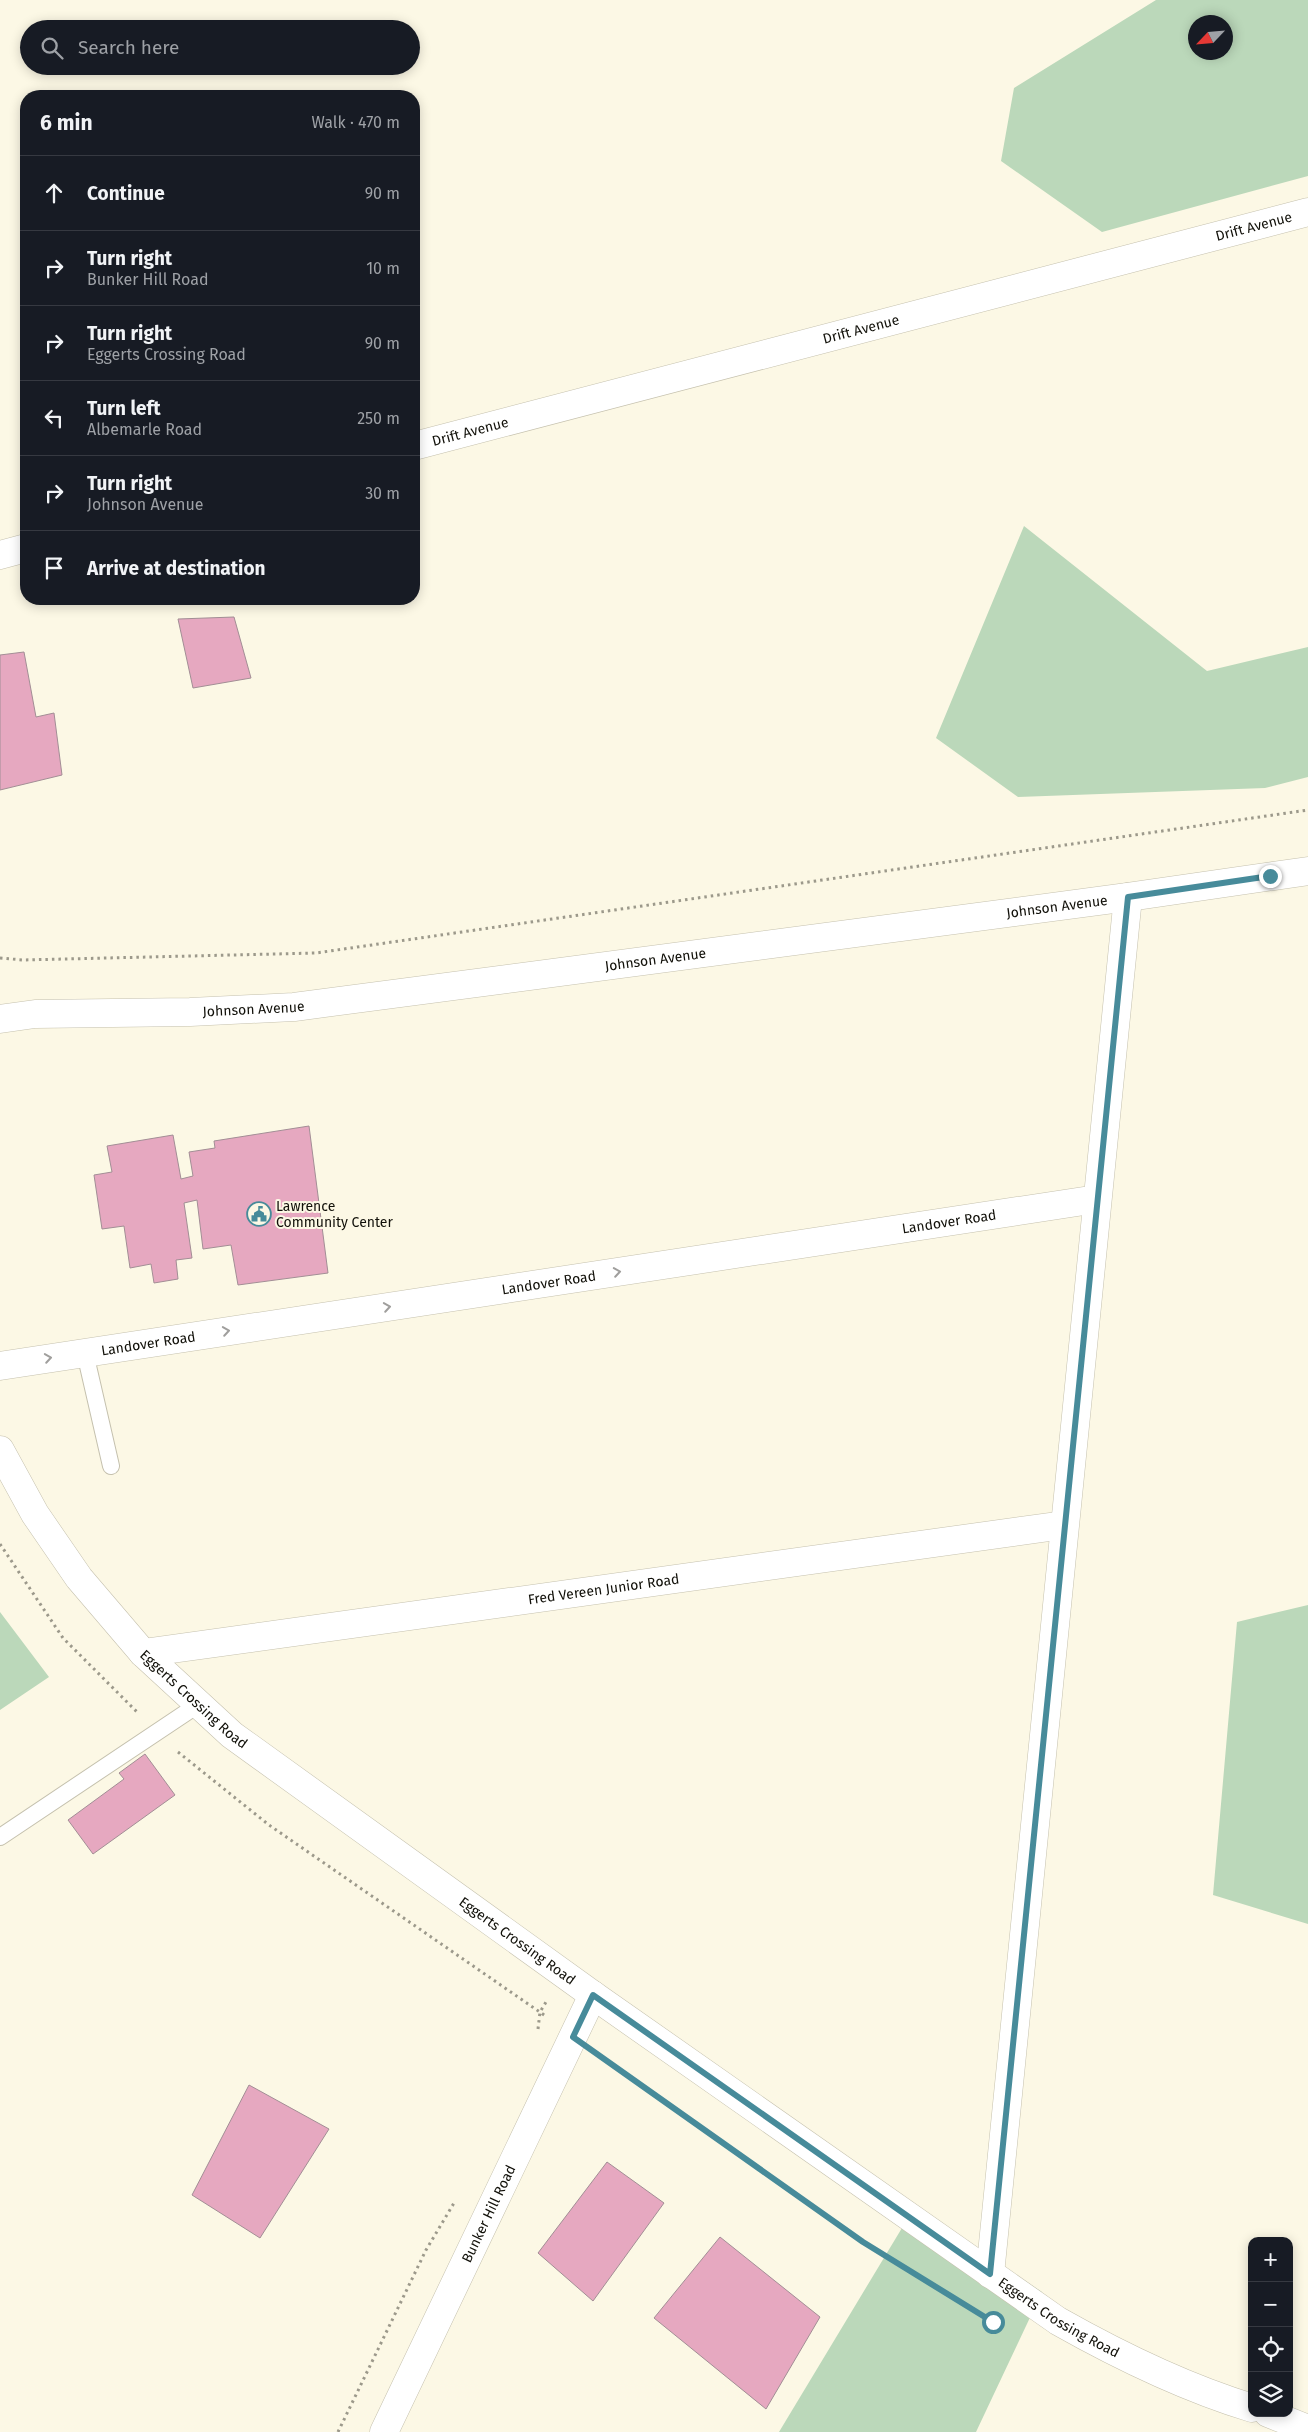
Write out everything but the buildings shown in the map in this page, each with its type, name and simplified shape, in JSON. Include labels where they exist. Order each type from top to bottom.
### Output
[{"type":"street","name":"Drift Avenue","points":[[420,444],[1308,212]]},
{"type":"street","points":[[0,555],[20,550]]},
{"type":"street","name":"Johnson Avenue","points":[[0,1019],[35,1014],[190,1012],[294,1007],[1128,897],[1308,871]]},
{"type":"street","points":[[990,2274],[1096,1199],[1128,897]]},
{"type":"street","name":"Landover Road","points":[[0,1366],[1096,1199]]},
{"type":"street","name":"Eggerts Crossing Road","points":[[0,1450],[35,1514],[79,1578],[143,1653],[232,1735],[593,1995],[1058,2321],[1134,2363],[1248,2407]]},
{"type":"street","name":"Fred Vereen Junior Road","points":[[143,1653],[1064,1525]]},
{"type":"street","name":"Bunker Hill Road","points":[[384,2432],[593,1995]]},
{"type":"street","points":[[1278,2417],[1308,2429]]},
{"type":"lane","points":[[85,1353],[111,1466]]},
{"type":"lane","points":[[0,1837],[199,1704]]},
{"type":"path","points":[[0,958],[23,960],[316,953],[1308,810]]},
{"type":"path","points":[[0,1544],[63,1638],[178,1753],[269,1825],[540,2012],[863,2242],[993,2322]]},
{"type":"green space","points":[[1156,0],[1308,0],[1308,176],[1102,232],[1001,161],[1014,88]]},
{"type":"green space","points":[[1024,526],[1207,671],[1308,647],[1308,777],[1265,788],[1018,797],[936,738]]},
{"type":"green space","points":[[1308,1605],[1308,1924],[1213,1895],[1237,1622]]},
{"type":"green space","points":[[0,1612],[49,1677],[0,1710]]},
{"type":"green space","points":[[914,2208],[1042,2292],[976,2432],[779,2432]]},
{"type":"place","name":"Lawrence Community Center","points":[[259,1214]]},
{"type":"route","points":[[993,2322],[863,2242],[573,2037],[593,1995],[990,2274],[1096,1199],[1128,897],[1270,876]]}]
